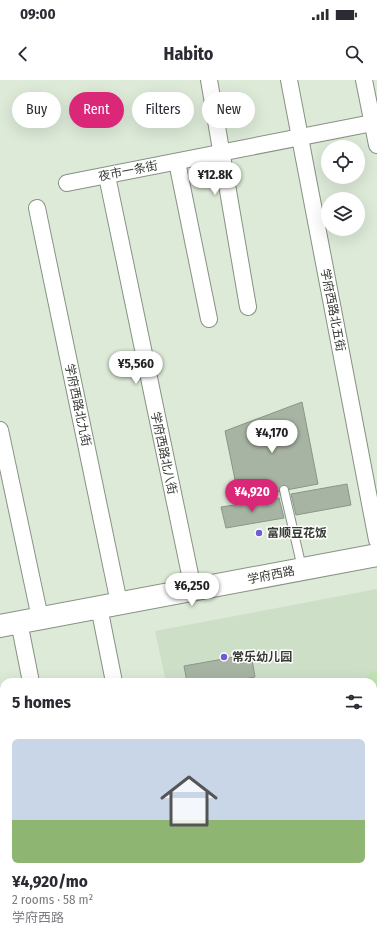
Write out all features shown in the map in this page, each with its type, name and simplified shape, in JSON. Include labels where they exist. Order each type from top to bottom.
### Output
[{"type":"street","points":[[209,80],[248,307]]},
{"type":"street","name":"学府西路北五街","points":[[289,80],[377,540]]},
{"type":"street","points":[[364,80],[375,123],[377,145]]},
{"type":"street","name":"夜市一条街","points":[[67,183],[375,123]]},
{"type":"street","points":[[177,162],[209,319]]},
{"type":"street","name":"学府西路北八街","points":[[107,176],[193,590]]},
{"type":"street","name":"学府西路北九街","points":[[37,208],[109,605],[114,678]]},
{"type":"street","points":[[0,430],[40,618]]},
{"type":"street","name":"学府西路","points":[[10,624],[377,554]]},
{"type":"street","points":[[10,624],[30,678]]},
{"type":"lane","points":[[284,490],[302,569]]},
{"type":"shaded area","points":[[377,589],[377,678],[165,678],[155,631]]},
{"type":"green space","points":[[373,671],[377,671],[377,678],[364,678]]},
{"type":"building","points":[[302,402],[318,484],[239,499],[225,431]]},
{"type":"building","points":[[347,484],[351,505],[296,515],[291,494]]},
{"type":"building","points":[[279,498],[284,518],[226,528],[221,507]]},
{"type":"building","points":[[251,654],[255,677],[186,678],[184,666]]},
{"type":"place","name":"富顺豆花饭","points":[[259,533]]},
{"type":"place","name":"常乐幼儿园","points":[[224,657]]}]
